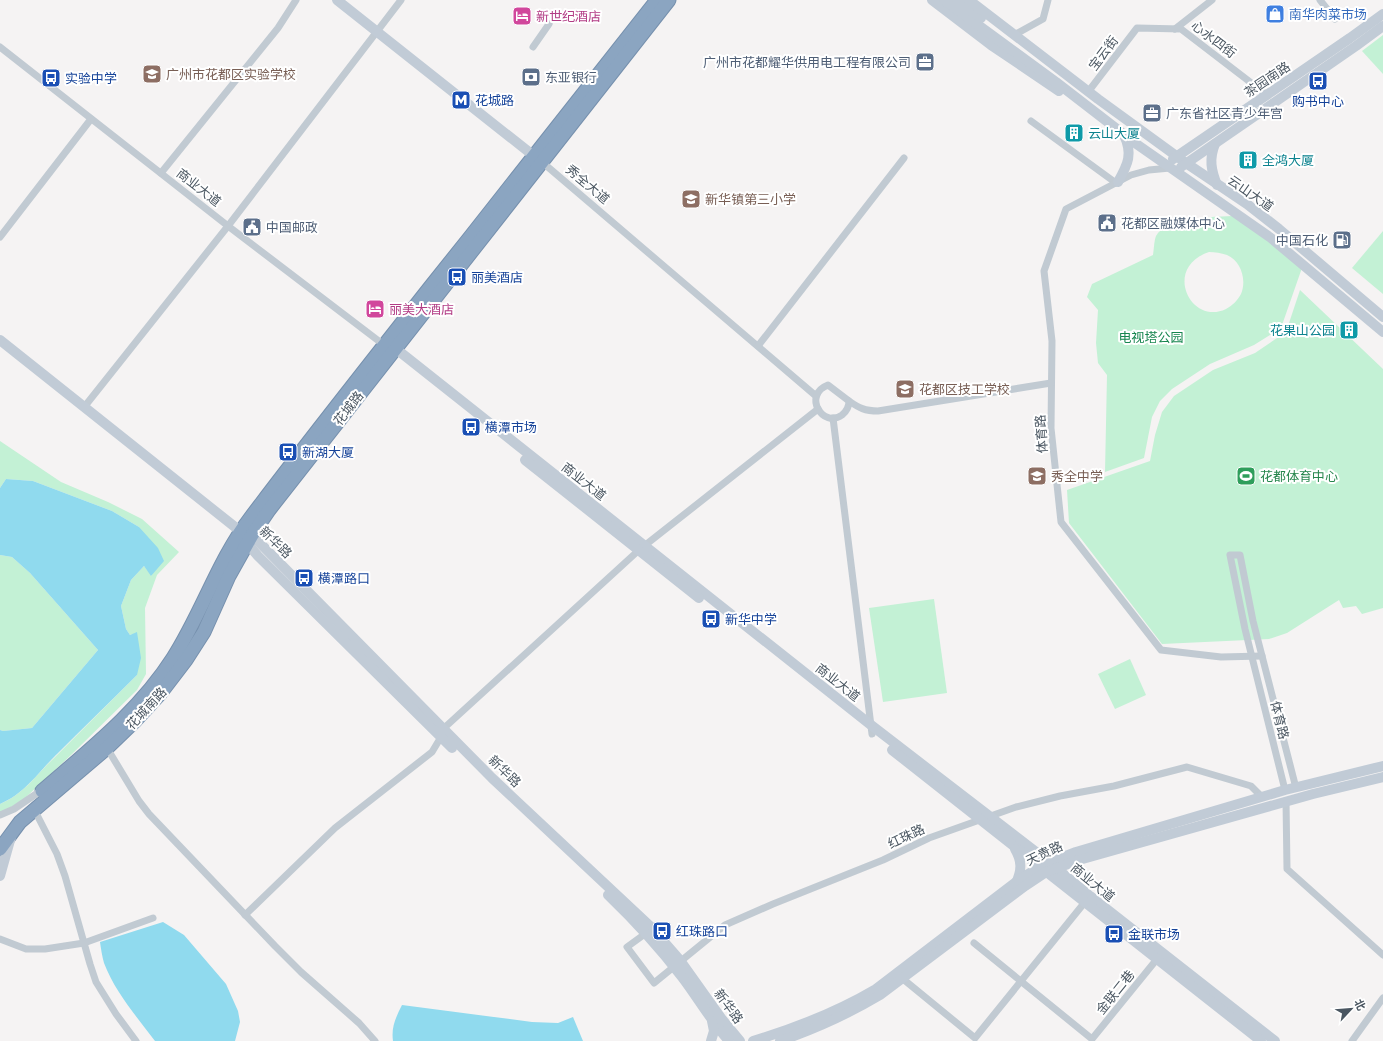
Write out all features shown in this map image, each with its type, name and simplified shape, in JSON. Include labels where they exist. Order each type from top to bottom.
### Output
[{"type":"highway","name":"花城路","points":[[246,536],[269,510],[390,349],[538,159],[657,0]]},
{"type":"highway","name":"花城路","points":[[538,159],[669,0]]},
{"type":"highway","name":"花城南路","points":[[6,832],[107,748],[150,706],[186,660],[204,632],[246,536]]},
{"type":"highway","name":"花城南路","points":[[0,849],[6,832],[21,810],[116,725],[143,699],[156,683],[183,641],[222,564],[246,536]]},
{"type":"main road","name":"秀全大道","points":[[337,0],[538,159]]},
{"type":"main road","name":"云山大道","points":[[932,0],[1028,71],[1101,118]]},
{"type":"main road","name":"云山大道","points":[[944,0],[1056,82],[1124,135],[1272,238],[1383,332]]},
{"type":"main road","name":"云山大道","points":[[957,0],[1033,56],[1098,99]]},
{"type":"main road","name":"云山大道","points":[[968,0],[1088,92],[1217,185],[1247,204],[1279,229],[1383,317]]},
{"type":"main road","name":"茶园南路","points":[[1170,168],[1177,156],[1268,95],[1383,14]]},
{"type":"main road","name":"茶园南路","points":[[1170,168],[1186,163],[1215,144],[1383,26]]},
{"type":"main road","points":[[1117,182],[1124,170],[1130,154],[1124,135]]},
{"type":"main road","points":[[1215,144],[1211,154],[1210,164],[1217,185]]},
{"type":"main road","name":"新华路","points":[[0,340],[85,406],[246,536],[442,733],[492,778],[649,931],[740,1041]]},
{"type":"main road","name":"商业大道","points":[[390,349],[1047,867],[1085,902],[1260,1041]]},
{"type":"main road","name":"天贵路","points":[[780,1041],[808,1031],[858,1008],[880,995],[901,976],[1015,884],[1076,852],[1285,790],[1383,766]]},
{"type":"main road","name":"天贵路","points":[[753,1041],[804,1024],[831,1013],[901,976],[1025,886],[1047,867],[1079,860],[1286,801],[1383,776]]},
{"type":"main road","name":"商业大道","points":[[985,818],[1011,844],[1080,888],[1276,1041]]},
{"type":"main road","points":[[0,876],[6,832]]},
{"type":"main road","points":[[1011,844],[1018,854],[1021,864],[1020,872],[1015,884]]},
{"type":"main road","points":[[1079,860],[1074,864],[1072,872],[1074,880],[1080,888]]},
{"type":"main road","name":"新华路","points":[[677,964],[711,1019],[729,1041]]},
{"type":"main road","points":[[711,1019],[714,1032],[711,1041]]},
{"type":"street","points":[[161,173],[278,28],[296,0]]},
{"type":"street","points":[[85,406],[228,226],[401,0]]},
{"type":"street","points":[[1014,35],[1043,19],[1048,0]]},
{"type":"street","points":[[1174,29],[1212,0]]},
{"type":"street","points":[[1320,0],[1334,19]]},
{"type":"street","points":[[533,47],[549,24]]},
{"type":"street","name":"心水四街","points":[[1137,28],[1181,29],[1268,95]]},
{"type":"street","name":"宝云街","points":[[1088,92],[1137,28]]},
{"type":"street","name":"商业大道","points":[[0,47],[228,226],[390,349]]},
{"type":"street","points":[[0,237],[91,119]]},
{"type":"street","points":[[1031,121],[1117,182]]},
{"type":"street","points":[[758,346],[904,158]]},
{"type":"street","name":"秀全大道","points":[[538,159],[816,396]]},
{"type":"street","name":"体育路","points":[[1170,168],[1149,170],[1131,175],[1066,209],[1044,271],[1052,340],[1051,428],[1061,522],[1161,650],[1221,657],[1262,656]]},
{"type":"street","points":[[849,401],[846,411],[839,417],[833,418],[824,416],[818,409],[816,404],[816,396],[820,389],[828,385],[849,401],[858,408],[866,411],[878,411],[1051,383]]},
{"type":"street","points":[[245,915],[335,828],[432,752],[442,733],[642,548],[818,409]]},
{"type":"street","points":[[833,418],[872,730]]},
{"type":"street","name":"体育路","points":[[1285,790],[1251,656],[1230,555],[1240,555],[1253,621],[1296,788]]},
{"type":"street","points":[[107,748],[139,801],[181,850],[301,972],[359,1023],[375,1041]]},
{"type":"street","name":"红珠路","points":[[649,931],[627,947],[654,983],[725,925],[883,860],[929,838],[1016,807],[1060,796],[1114,786],[1187,767],[1251,786],[1262,797]]},
{"type":"street","points":[[0,815],[14,809],[42,790]]},
{"type":"street","points":[[1286,801],[1287,869],[1383,955]]},
{"type":"street","points":[[34,809],[65,876],[96,982],[116,1014],[136,1041]]},
{"type":"street","points":[[901,976],[975,1038],[1085,902]]},
{"type":"street","points":[[0,939],[26,949],[45,949],[84,943],[153,918]]},
{"type":"street","points":[[974,943],[1021,981]]},
{"type":"street","name":"金联二巷","points":[[1021,981],[1092,1039],[1157,959]]},
{"type":"street","points":[[1352,1041],[1383,998]]},
{"type":"green space","points":[[1383,35],[1383,74],[1362,51]]},
{"type":"green space","name":"电视塔公园","points":[[1241,216],[1303,265],[1281,328],[1254,345],[1210,364],[1172,389],[1160,401],[1152,417],[1144,458],[1105,472],[1107,375],[1098,363],[1096,343],[1098,310],[1087,297],[1092,284],[1153,255],[1156,236],[1161,230],[1171,225],[1182,221],[1209,217]],"holes":[[[1209,252],[1227,255],[1232,258],[1239,266],[1243,277],[1243,289],[1235,303],[1226,309],[1213,312],[1202,310],[1193,303],[1187,293],[1184,282],[1187,270],[1195,260]]]},
{"type":"green space","points":[[1383,231],[1383,294],[1352,268]]},
{"type":"green space","name":"花都体育中心","points":[[1300,290],[1383,369],[1383,608],[1362,614],[1356,606],[1343,608],[1339,600],[1287,633],[1269,639],[1162,644],[1069,523],[1067,490],[1150,461],[1155,435],[1162,412],[1174,396],[1213,370],[1255,353],[1286,332]]},
{"type":"green space","points":[[0,441],[61,482],[108,502],[142,519],[179,552],[157,575],[145,608],[146,674],[137,690],[24,799],[0,814],[0,804],[9,800],[23,790],[137,675],[137,633],[130,635],[126,629],[121,606],[131,580],[144,566],[152,576],[139,527],[112,511],[33,481],[6,479],[0,488]]},
{"type":"green space","points":[[0,555],[12,557],[30,573],[98,650],[32,728],[3,731],[0,730]]},
{"type":"green space","points":[[934,599],[947,693],[883,702],[869,608]]},
{"type":"green space","points":[[1130,659],[1146,695],[1115,709],[1098,674]]},
{"type":"water","points":[[6,479],[33,481],[112,511],[139,527],[158,548],[164,561],[151,576],[144,566],[131,580],[121,606],[126,629],[130,635],[137,632],[141,658],[137,675],[55,756],[30,783],[9,800],[0,804],[0,730],[32,728],[98,650],[30,573],[12,557],[0,555],[0,488]]},
{"type":"water","points":[[163,922],[184,935],[226,984],[238,1011],[240,1022],[235,1041],[155,1041],[114,984],[104,963],[100,942]]},
{"type":"water","points":[[402,1005],[532,1022],[558,1023],[573,1017],[583,1041],[393,1041],[393,1027]]},
{"type":"place","name":"南华肉菜市场","points":[[1275,14]]},
{"type":"place","name":"新世纪酒店","points":[[522,16]]},
{"type":"place","name":"广州市花都耀华供用电工程有限公司","points":[[925,62]]},
{"type":"place","name":"广州市花都区实验学校","points":[[152,74]]},
{"type":"place","name":"东亚银行","points":[[531,77]]},
{"type":"place","name":"实验中学","points":[[51,78]]},
{"type":"place","name":"购书中心","points":[[1318,81]]},
{"type":"place","name":"花城路","points":[[461,100]]},
{"type":"place","name":"广东省社区青少年宫","points":[[1152,113]]},
{"type":"place","name":"云山大厦","points":[[1074,133]]},
{"type":"place","name":"全鸿大厦","points":[[1248,160]]},
{"type":"place","name":"新华镇第三小学","points":[[691,199]]},
{"type":"place","name":"花都区融媒体中心","points":[[1107,223]]},
{"type":"place","name":"中国邮政","points":[[252,227]]},
{"type":"place","name":"中国石化","points":[[1342,240]]},
{"type":"place","name":"丽美酒店","points":[[457,277]]},
{"type":"place","name":"丽美大酒店","points":[[375,309]]},
{"type":"place","name":"花果山公园","points":[[1349,330]]},
{"type":"place","name":"花都区技工学校","points":[[905,389]]},
{"type":"place","name":"横潭市场","points":[[471,427]]},
{"type":"place","name":"新湖大厦","points":[[288,452]]},
{"type":"place","name":"秀全中学","points":[[1037,476]]},
{"type":"place","name":"花都体育中心","points":[[1246,476]]},
{"type":"place","name":"横潭路口","points":[[304,578]]},
{"type":"place","name":"新华中学","points":[[711,619]]},
{"type":"place","name":"红珠路口","points":[[662,931]]},
{"type":"place","name":"金联市场","points":[[1114,934]]}]
